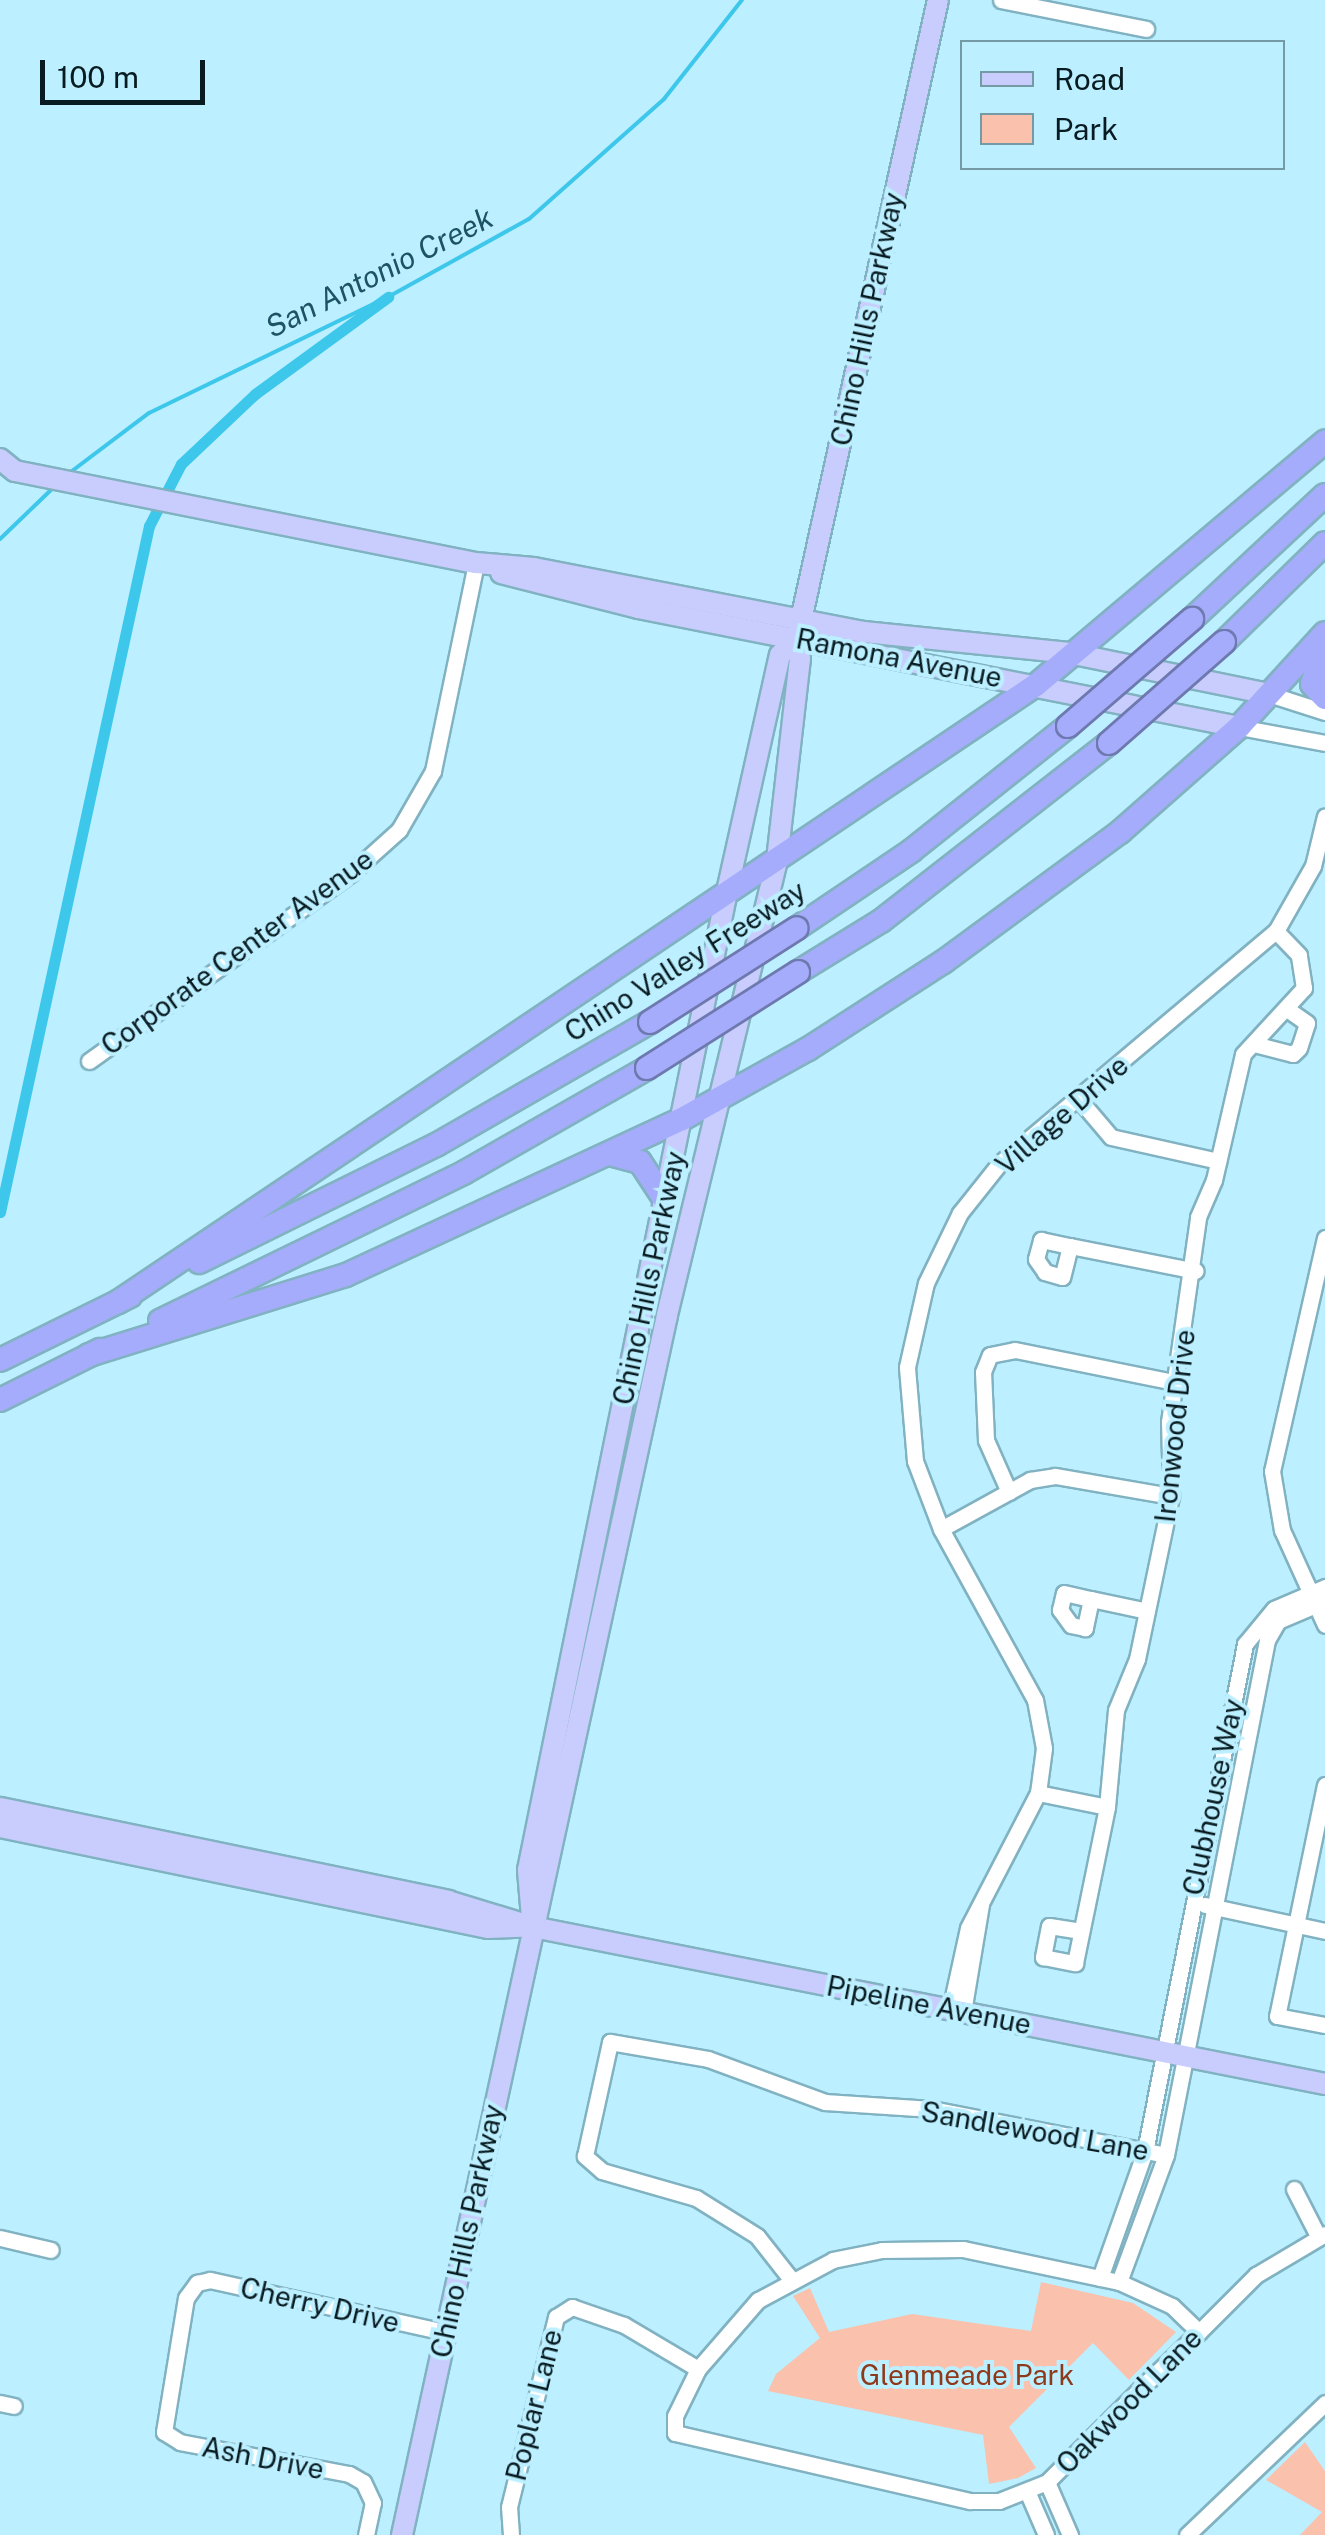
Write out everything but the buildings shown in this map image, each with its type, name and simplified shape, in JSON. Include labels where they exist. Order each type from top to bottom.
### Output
[{"type":"highway","points":[[118,1302],[1036,685],[1325,442]]},
{"type":"highway","name":"Chino Valley Freeway","points":[[0,1360],[436,1146],[650,1022],[797,928],[911,850],[1068,726],[1192,619],[1325,495]]},
{"type":"highway","points":[[0,1400],[465,1172],[647,1068],[881,921],[1109,743],[1224,642],[1325,544]]},
{"type":"highway","points":[[90,1355],[346,1274],[682,1120],[723,1093],[808,1049],[944,962],[1120,832],[1239,727],[1325,633]]},
{"type":"highway","points":[[1325,645],[1312,684],[1325,698]]},
{"type":"highway","points":[[610,1154],[640,1162],[665,1200]]},
{"type":"main road","name":"Chino Hills Parkway","points":[[402,2535],[533,1927],[777,860],[800,662],[799,629],[938,0]]},
{"type":"main road","name":"Ramona Avenue","points":[[5,469],[150,494],[476,564],[532,585],[799,629],[1036,685],[1239,727]]},
{"type":"main road","name":"Chino Hills Parkway","points":[[533,1927],[528,1870],[726,896],[780,655],[799,629]]},
{"type":"main road","name":"Ramona Avenue","points":[[799,629],[1070,653],[1269,694]]},
{"type":"main road","name":"Pipeline Avenue","points":[[0,1808],[448,1900],[533,1927],[1325,2084]]},
{"type":"main road","name":"Pipeline Avenue","points":[[0,1827],[488,1928],[533,1927]]},
{"type":"street","points":[[1002,0],[1146,29]]},
{"type":"street","name":"Corporate Center Avenue","points":[[89,1061],[399,830],[433,770],[476,564]]},
{"type":"street","name":"Ramona Avenue","points":[[1269,694],[1325,712]]},
{"type":"street","name":"Ramona Avenue","points":[[1239,727],[1325,743]]},
{"type":"street","name":"Village Drive","points":[[957,2011],[966,1966],[968,1928],[1038,1793],[1044,1748],[1035,1700],[941,1529],[915,1461],[906,1367],[926,1282],[960,1213],[999,1164],[1276,932],[1313,866],[1325,819]]},
{"type":"street","name":"Ironwood Drive","points":[[1081,1931],[1107,1808],[1116,1710],[1147,1610],[1170,1496],[1174,1382],[1196,1271],[1198,1217],[1218,1160],[1243,1054],[1304,988],[1299,955],[1276,932]]},
{"type":"street","points":[[1254,1044],[1293,1054],[1299,1048],[1307,1024],[1287,1009]]},
{"type":"street","points":[[1077,1098],[1110,1137],[1218,1160]]},
{"type":"street","points":[[1325,1238],[1272,1471],[1282,1530],[1319,1596],[1325,1625]]},
{"type":"street","points":[[1070,1246],[1196,1271]]},
{"type":"street","points":[[1009,1492],[986,1440],[983,1372],[990,1355],[1015,1350],[1174,1382]]},
{"type":"street","points":[[941,1529],[1009,1492],[1055,1476],[1170,1496]]},
{"type":"street","name":"Clubhouse Way","points":[[1171,2052],[1191,1902],[1245,1644],[1260,1620],[1319,1596]]},
{"type":"street","name":"Clubhouse Way","points":[[1171,2052],[1211,1906],[1267,1640],[1278,1621],[1319,1596]]},
{"type":"street","points":[[1091,1599],[1147,1610]]},
{"type":"street","points":[[1325,1785],[1277,2016],[1325,2025]]},
{"type":"street","points":[[1038,1793],[1107,1808]]},
{"type":"street","points":[[1191,1902],[1325,1932]]},
{"type":"street","name":"Sandlewood Lane","points":[[790,2278],[757,2236],[696,2198],[602,2170],[585,2156],[610,2042],[708,2059],[825,2102],[932,2109],[1166,2155]]},
{"type":"street","points":[[1100,2278],[1145,2150],[1171,2052]]},
{"type":"street","points":[[1119,2282],[1166,2155],[1171,2052]]},
{"type":"street","points":[[1294,2188],[1321,2235]]},
{"type":"street","name":"Oakwood Lane","points":[[698,2370],[675,2416],[675,2433],[970,2500],[999,2501],[1047,2482],[1256,2275],[1321,2235]]},
{"type":"street","points":[[0,2238],[50,2250]]},
{"type":"street","points":[[698,2370],[724,2333],[790,2278],[832,2260],[916,2246],[1119,2282],[1172,2306],[1198,2332]]},
{"type":"street","name":"Cherry Drive","points":[[164,2432],[186,2298],[197,2283],[210,2280],[444,2332]]},
{"type":"street","name":"Poplar Lane","points":[[510,2534],[509,2507],[556,2316],[572,2308],[624,2326],[698,2370]]},
{"type":"street","points":[[1188,2535],[1325,2403]]},
{"type":"street","name":"Ash Drive","points":[[164,2432],[180,2442],[363,2482],[373,2503],[366,2535]]},
{"type":"street","points":[[1047,2482],[1070,2535]]},
{"type":"street","points":[[1027,2491],[1046,2535]]},
{"type":"green space","name":"Glenmeade Park","points":[[1041,2282],[1133,2303],[1176,2332],[1129,2380],[1093,2343],[1009,2427],[1036,2468],[1018,2478],[989,2484],[983,2435],[768,2391],[776,2374],[820,2338],[793,2296],[810,2288],[829,2332],[912,2314],[1031,2331]]},
{"type":"green space","points":[[1305,2442],[1325,2471],[1325,2535],[1300,2535],[1322,2512],[1266,2480]]},
{"type":"waterway","name":"San Antonio Creek","points":[[68,474],[149,413],[388,297],[529,219],[664,99],[742,0]]},
{"type":"waterway","points":[[0,1212],[149,526],[181,464],[255,394],[388,297]]},
{"type":"waterway","name":"San Antonio Creek","points":[[0,539],[54,487]]}]
